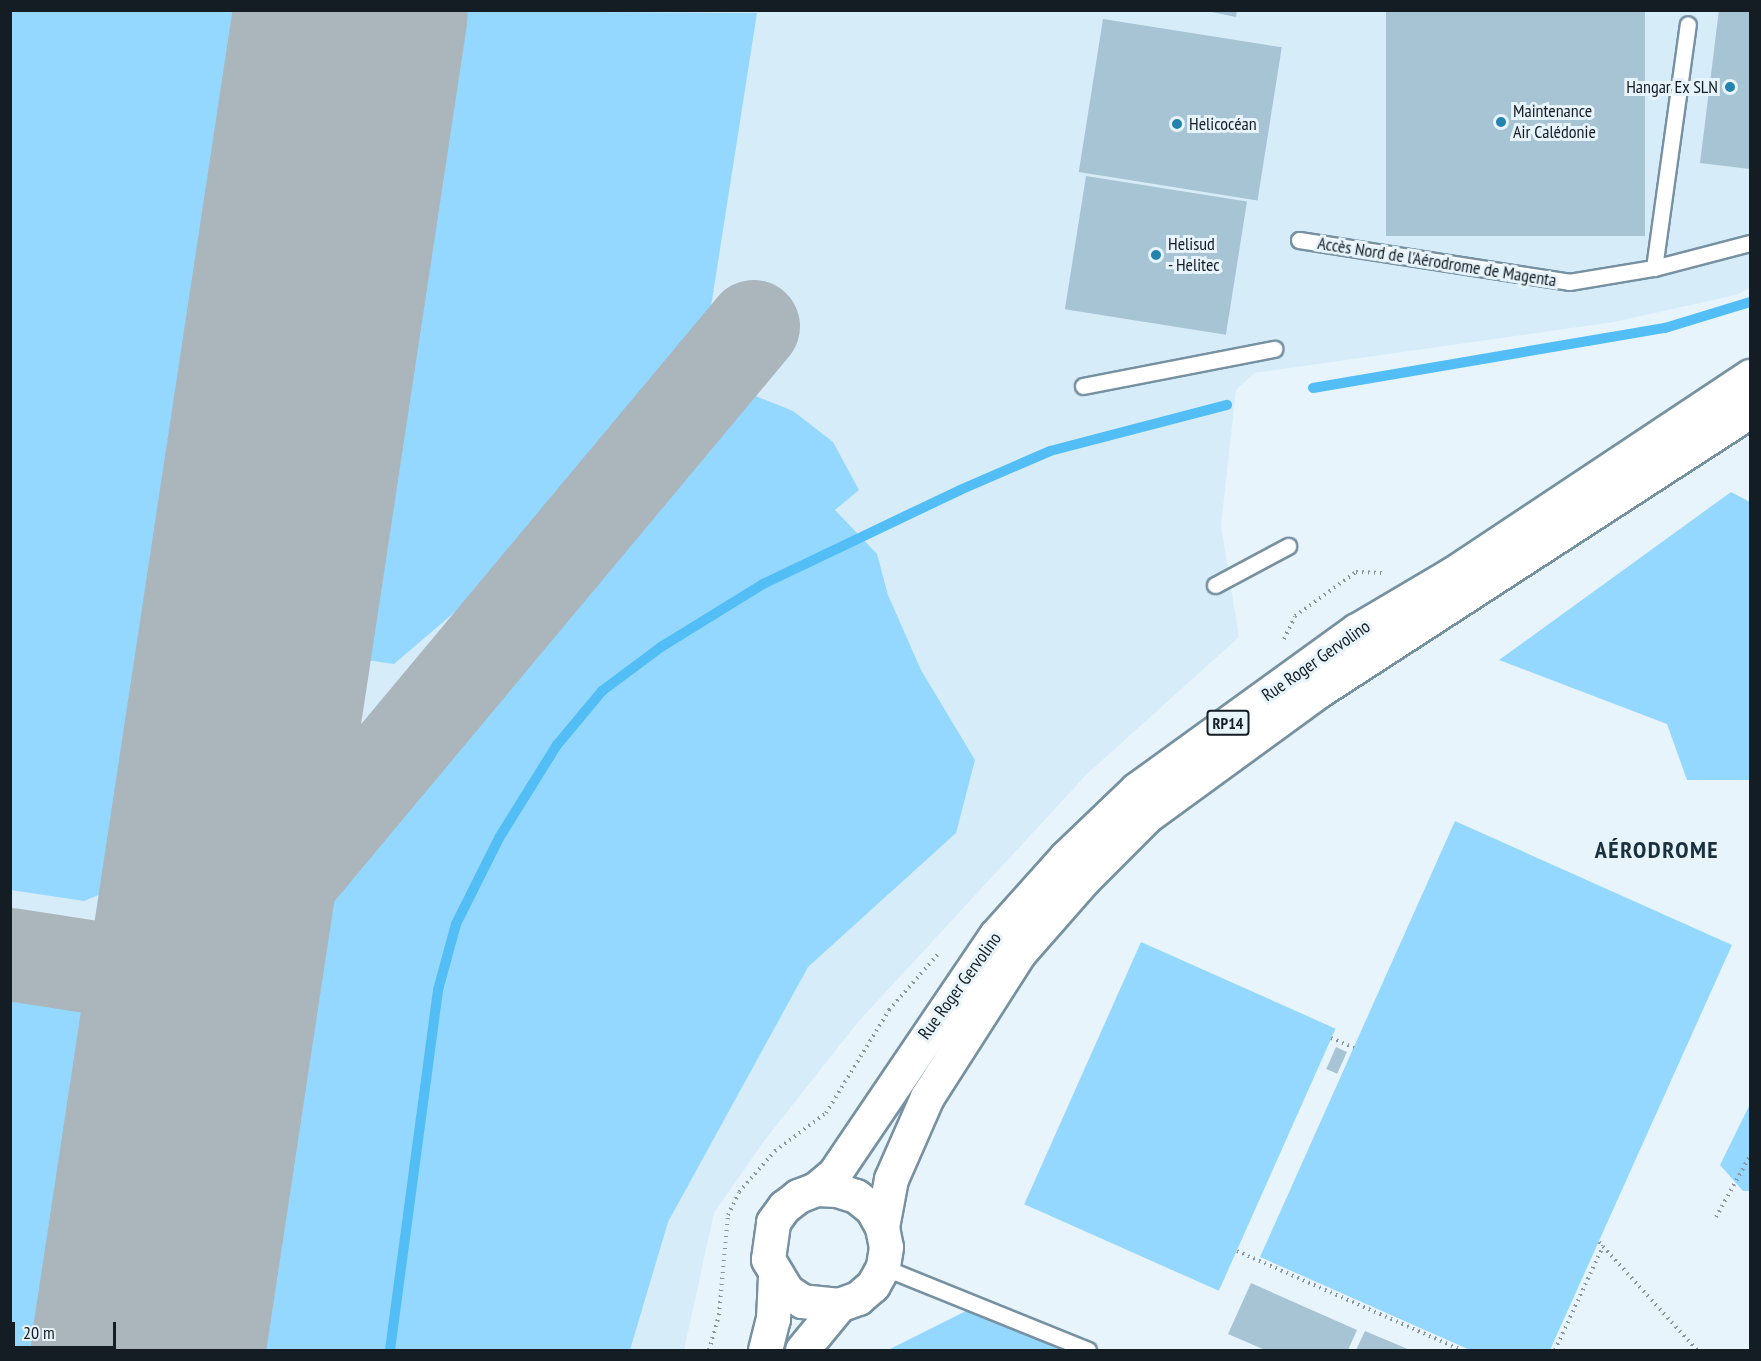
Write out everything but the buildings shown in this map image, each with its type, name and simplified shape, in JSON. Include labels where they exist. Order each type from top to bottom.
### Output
[{"type":"main road","name":"Rue Roger Gervolino","points":[[816,1190],[834,1174],[897,1076],[996,935],[1066,857],[1137,789],[1357,630],[1452,574],[1750,376]]},
{"type":"main road","name":"Rue Roger Gervolino","points":[[882,1227],[891,1179],[927,1097],[1019,953],[1084,879],[1147,816],[1320,690],[1750,411]]},
{"type":"main road","points":[[765,1350],[773,1319],[775,1276],[768,1258],[773,1222],[798,1196],[816,1190],[837,1190],[856,1196],[872,1209],[882,1227],[886,1247],[883,1267],[873,1285],[858,1298],[839,1305],[802,1301],[775,1276]]},
{"type":"main road","points":[[802,1350],[839,1305]]},
{"type":"lane","points":[[1653,267],[1688,24]]},
{"type":"lane","name":"Accès Nord de l'Aérodrome de Magenta","points":[[1299,240],[1569,282],[1653,267],[1750,243]]},
{"type":"lane","points":[[1083,386],[1274,349]]},
{"type":"lane","points":[[1215,585],[1288,546]]},
{"type":"lane","points":[[883,1267],[1088,1350]]},
{"type":"path","points":[[1331,1038],[1354,1048]]},
{"type":"path","points":[[1716,1217],[1750,1156]]},
{"type":"path","points":[[1555,1350],[1601,1244],[1698,1350]]},
{"type":"path","points":[[1237,1251],[1461,1350]]},
{"type":"shaded area","points":[[11,10],[265,11],[144,827],[111,890],[84,901],[11,890]]},
{"type":"shaded area","points":[[10,11],[1750,11],[1750,288],[1736,295],[1614,322],[1254,373],[1236,390],[1221,526],[1239,637],[1087,774],[858,1022],[764,1141],[714,1213],[684,1350],[11,1350]]},
{"type":"shaded area","points":[[425,11],[757,13],[710,313],[662,386],[456,611],[394,664],[339,656],[331,624]]},
{"type":"shaded area","points":[[753,395],[793,411],[833,442],[859,490],[835,510],[877,554],[888,595],[921,670],[975,760],[956,833],[808,967],[668,1222],[630,1350],[238,1350],[308,901],[381,802],[666,495]]},
{"type":"shaded area","points":[[1731,492],[1750,502],[1750,780],[1687,780],[1667,724],[1499,660]]},
{"type":"shaded area","points":[[1455,821],[1732,945],[1550,1350],[1470,1350],[1260,1257]]},
{"type":"shaded area","points":[[1141,942],[1336,1029],[1219,1291],[1024,1204]]},
{"type":"shaded area","points":[[10,979],[57,986],[92,1014],[111,1055],[66,1350],[11,1350]]},
{"type":"shaded area","points":[[1750,1104],[1750,1191],[1743,1191],[1720,1165]]},
{"type":"shaded area","points":[[968,1310],[1061,1350],[888,1350]]},
{"type":"waterway","points":[[1313,388],[1665,328],[1750,302]]},
{"type":"waterway","points":[[390,1350],[438,990],[456,924],[499,838],[557,745],[602,691],[661,647],[763,584],[960,490],[1050,451],[1227,405]]},
{"type":"taxiway","points":[[10,954],[204,984],[753,326]]},
{"type":"runway","points":[[148,1350],[351,10]]},
{"type":"place","name":"Hangar Ex SLN","points":[[1730,87]]},
{"type":"place","name":"Maintenance Air Calédonie","points":[[1501,122]]},
{"type":"place","name":"Helicocéan","points":[[1177,124]]},
{"type":"place","name":"Helisud - Helitec","points":[[1156,255]]},
{"type":"district","name":"AÉRODROME","points":[[1657,850]]}]
